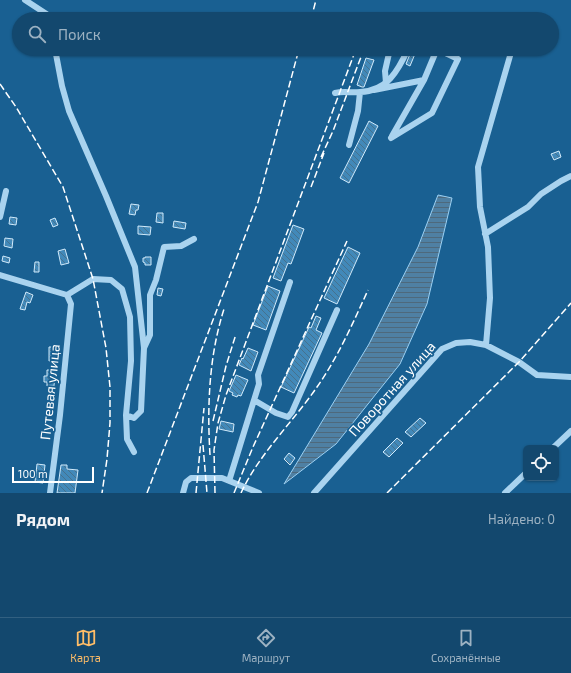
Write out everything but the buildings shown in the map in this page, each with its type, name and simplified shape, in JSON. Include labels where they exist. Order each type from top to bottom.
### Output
[{"type":"street","points":[[25,0],[42,12]]},
{"type":"street","points":[[56,56],[62,86],[69,111],[135,267],[144,348],[141,411],[134,418],[126,415]]},
{"type":"street","points":[[386,83],[385,71],[388,56]]},
{"type":"street","points":[[374,90],[386,83],[400,67],[405,56]]},
{"type":"street","points":[[434,56],[424,80],[391,138],[432,113],[458,59],[452,56]]},
{"type":"street","points":[[486,344],[490,298],[488,247],[480,207],[478,167],[510,56]]},
{"type":"street","points":[[335,93],[374,90],[424,80]]},
{"type":"street","points":[[349,145],[358,111],[360,92]]},
{"type":"street","points":[[485,234],[528,207],[541,194],[571,176]]},
{"type":"street","points":[[0,217],[6,191]]},
{"type":"street","points":[[144,348],[150,335],[150,295],[156,280],[164,247],[181,246],[194,239]]},
{"type":"street","points":[[0,275],[67,295],[93,279],[110,280],[122,289],[130,317],[131,361],[126,415],[127,438],[134,452]]},
{"type":"street","points":[[229,481],[259,384],[258,375],[290,282]]},
{"type":"street","name":"Путевая улица","points":[[50,493],[60,416],[71,304],[67,295]]},
{"type":"street","points":[[254,400],[276,413],[288,417],[292,412],[337,310]]},
{"type":"street","name":"Поворотная улица","points":[[314,493],[442,349],[456,343],[470,342],[486,344],[519,362],[537,375],[571,377]]},
{"type":"street","points":[[556,445],[571,431]]},
{"type":"street","points":[[505,493],[523,477]]},
{"type":"street","points":[[183,493],[186,482],[191,478],[222,478],[259,493]]},
{"type":"water","points":[[438,195],[452,198],[427,304],[400,364],[336,444],[284,484],[369,344],[418,247]]},
{"type":"railway","points":[[313,12],[316,0]]},
{"type":"railway","points":[[147,493],[258,202],[297,56]]},
{"type":"railway","points":[[215,493],[214,450],[218,423],[226,395],[353,56]]},
{"type":"railway","points":[[321,157],[333,131],[361,56]]},
{"type":"railway","points":[[0,84],[16,107],[63,187],[93,279],[106,348],[110,387],[110,423],[102,493]]},
{"type":"railway","points":[[311,187],[324,153]]},
{"type":"railway","points":[[234,493],[253,447],[347,241]]},
{"type":"railway","points":[[241,493],[257,465],[325,376],[345,340],[368,290]]},
{"type":"railway","points":[[387,493],[519,362],[571,303]]},
{"type":"railway","points":[[210,455],[210,381],[215,345],[224,309]]},
{"type":"railway","points":[[213,421],[226,366],[236,334]]},
{"type":"railway","points":[[196,493],[204,408]]},
{"type":"railway","points":[[203,445],[207,493]]}]
